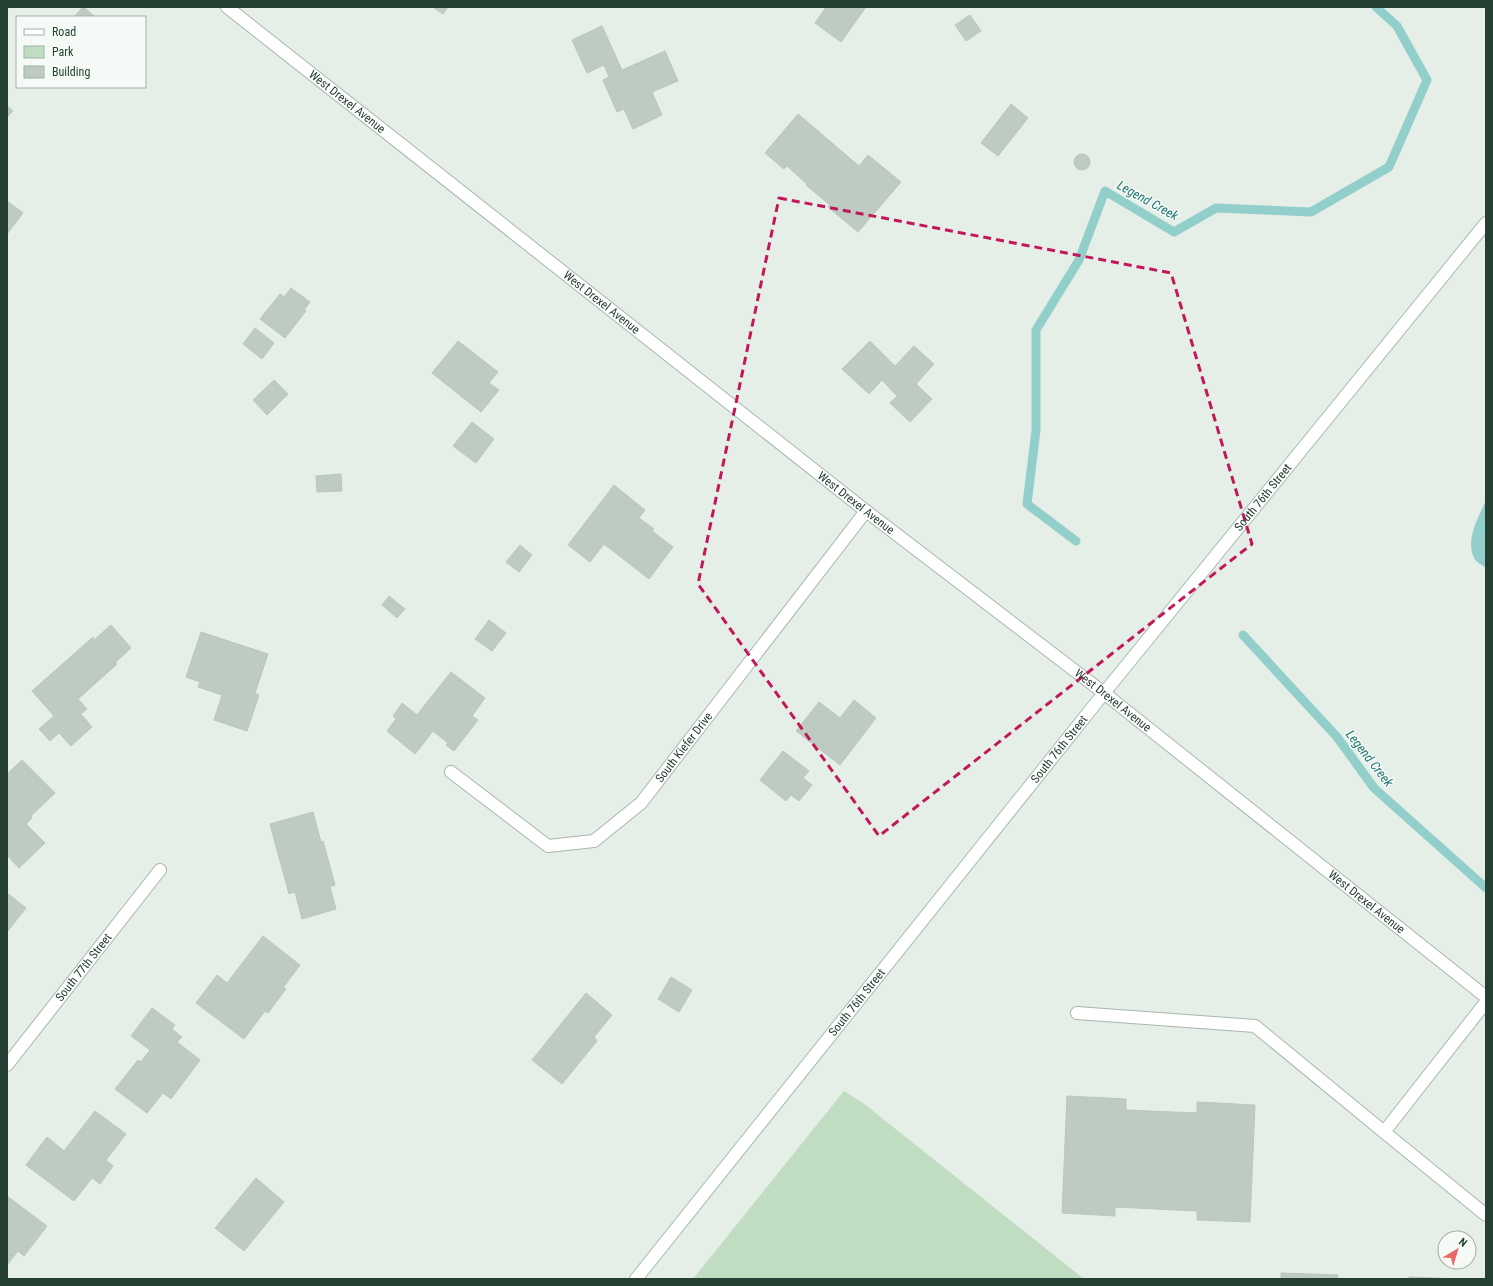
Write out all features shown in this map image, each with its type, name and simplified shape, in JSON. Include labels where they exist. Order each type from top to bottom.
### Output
[{"type":"street","name":"West Drexel Avenue","points":[[227,7],[866,511],[1104,693],[1486,997]]},
{"type":"street","name":"South 76th Street","points":[[636,1279],[1104,693],[1486,223]]},
{"type":"street","name":"South Kiefer Drive","points":[[451,772],[548,846],[594,842],[641,803],[866,511]]},
{"type":"street","name":"South 77th Street","points":[[7,1065],[160,870]]},
{"type":"street","points":[[1384,1132],[1486,1002]]},
{"type":"street","points":[[1077,1013],[1255,1026],[1486,1215]]},
{"type":"highlighted area","points":[[779,198],[1171,273],[1252,544],[879,836],[698,584]]},
{"type":"green space","points":[[844,1091],[863,1103],[1084,1279],[693,1279]]},
{"type":"water","points":[[1486,500],[1486,568],[1474,558],[1471,543],[1474,528]]},
{"type":"building","points":[[84,7],[94,16],[75,16]]},
{"type":"building","points":[[433,7],[448,7],[443,14]]},
{"type":"building","points":[[826,7],[866,7],[841,42],[815,23]]},
{"type":"building","points":[[970,15],[981,31],[966,41],[955,25]]},
{"type":"building","points":[[602,26],[622,70],[665,51],[678,81],[652,92],[662,115],[633,129],[624,109],[617,112],[603,80],[609,77],[604,65],[587,73],[572,40]]},
{"type":"building","points":[[1011,104],[1028,118],[998,156],[981,143]]},
{"type":"building","points":[[7,106],[13,111],[7,117]]},
{"type":"building","points":[[798,114],[859,166],[868,155],[901,182],[858,232],[828,207],[830,205],[806,185],[807,184],[787,166],[784,169],[765,153]]},
{"type":"building","points":[[1079,154],[1085,154],[1090,159],[1088,168],[1085,170],[1079,170],[1074,165],[1074,159]]},
{"type":"building","points":[[7,201],[23,213],[7,234]]},
{"type":"building","points":[[291,288],[310,302],[304,310],[306,311],[285,338],[260,319],[280,294],[284,297]]},
{"type":"building","points":[[255,328],[274,343],[262,359],[243,344]]},
{"type":"building","points":[[458,341],[498,372],[489,383],[499,390],[481,412],[432,373]]},
{"type":"building","points":[[870,341],[895,366],[914,346],[934,364],[916,384],[932,399],[910,422],[890,403],[897,396],[882,380],[869,394],[842,369]]},
{"type":"building","points":[[274,380],[288,394],[267,415],[253,400]]},
{"type":"building","points":[[472,422],[494,439],[476,463],[453,446]]},
{"type":"building","points":[[341,474],[342,491],[317,492],[316,476]]},
{"type":"building","points":[[614,485],[645,510],[639,518],[654,529],[652,531],[673,547],[649,579],[604,544],[590,562],[568,545]]},
{"type":"building","points":[[520,545],[532,555],[519,572],[506,562]]},
{"type":"building","points":[[389,596],[405,609],[397,618],[382,605]]},
{"type":"building","points":[[489,620],[506,633],[492,651],[475,639]]},
{"type":"building","points":[[111,625],[131,648],[115,663],[117,664],[78,699],[87,709],[81,714],[92,727],[71,746],[59,733],[50,741],[39,729],[54,716],[32,691],[93,637],[94,640]]},
{"type":"building","points":[[201,632],[268,654],[255,693],[259,695],[247,731],[214,720],[222,695],[198,687],[200,682],[186,677]]},
{"type":"building","points":[[451,672],[485,698],[472,716],[478,720],[454,751],[446,745],[448,743],[433,731],[415,754],[387,731],[396,719],[393,716],[402,703],[417,715]]},
{"type":"building","points":[[854,700],[876,718],[840,765],[796,731],[819,702],[840,718]]},
{"type":"building","points":[[783,751],[809,771],[803,778],[812,785],[799,801],[791,795],[786,801],[760,780]]},
{"type":"building","points":[[22,760],[55,793],[31,816],[32,818],[26,824],[45,843],[19,868],[7,855],[7,774]]},
{"type":"building","points":[[313,812],[321,842],[323,841],[335,885],[330,887],[336,909],[302,919],[295,892],[289,894],[270,824]]},
{"type":"building","points":[[7,893],[26,908],[7,932]]},
{"type":"building","points":[[263,936],[300,965],[283,988],[286,989],[268,1013],[265,1011],[244,1039],[196,1003],[217,975],[227,983]]},
{"type":"building","points":[[671,977],[692,990],[679,1012],[658,999]]},
{"type":"building","points":[[586,993],[612,1015],[594,1037],[597,1041],[562,1084],[532,1060]]},
{"type":"building","points":[[152,1008],[175,1025],[172,1029],[182,1037],[177,1042],[200,1060],[171,1099],[163,1093],[147,1113],[115,1089],[138,1060],[141,1062],[150,1050],[131,1036]]},
{"type":"building","points":[[1067,1096],[1126,1099],[1126,1110],[1197,1113],[1197,1102],[1255,1105],[1250,1222],[1197,1220],[1197,1211],[1115,1207],[1115,1216],[1062,1213]]},
{"type":"building","points":[[95,1111],[126,1134],[106,1160],[113,1166],[100,1184],[92,1178],[74,1201],[26,1165],[47,1137],[64,1151]]},
{"type":"building","points":[[256,1178],[284,1202],[244,1251],[215,1228]]},
{"type":"building","points":[[7,1196],[47,1226],[24,1256],[18,1251],[7,1265]]},
{"type":"building","points":[[1281,1273],[1338,1275],[1337,1279],[1281,1279]]},
{"type":"building","points":[[1409,1277],[1460,1279],[1409,1279]]},
{"type":"waterway","name":"Legend Creek","points":[[1076,541],[1027,504],[1036,430],[1036,330],[1079,260],[1105,191],[1174,232],[1216,208],[1311,212],[1389,167],[1427,80],[1397,26],[1376,7]]},
{"type":"waterway","name":"Legend Creek","points":[[1243,635],[1337,737],[1374,788],[1486,888]]}]
